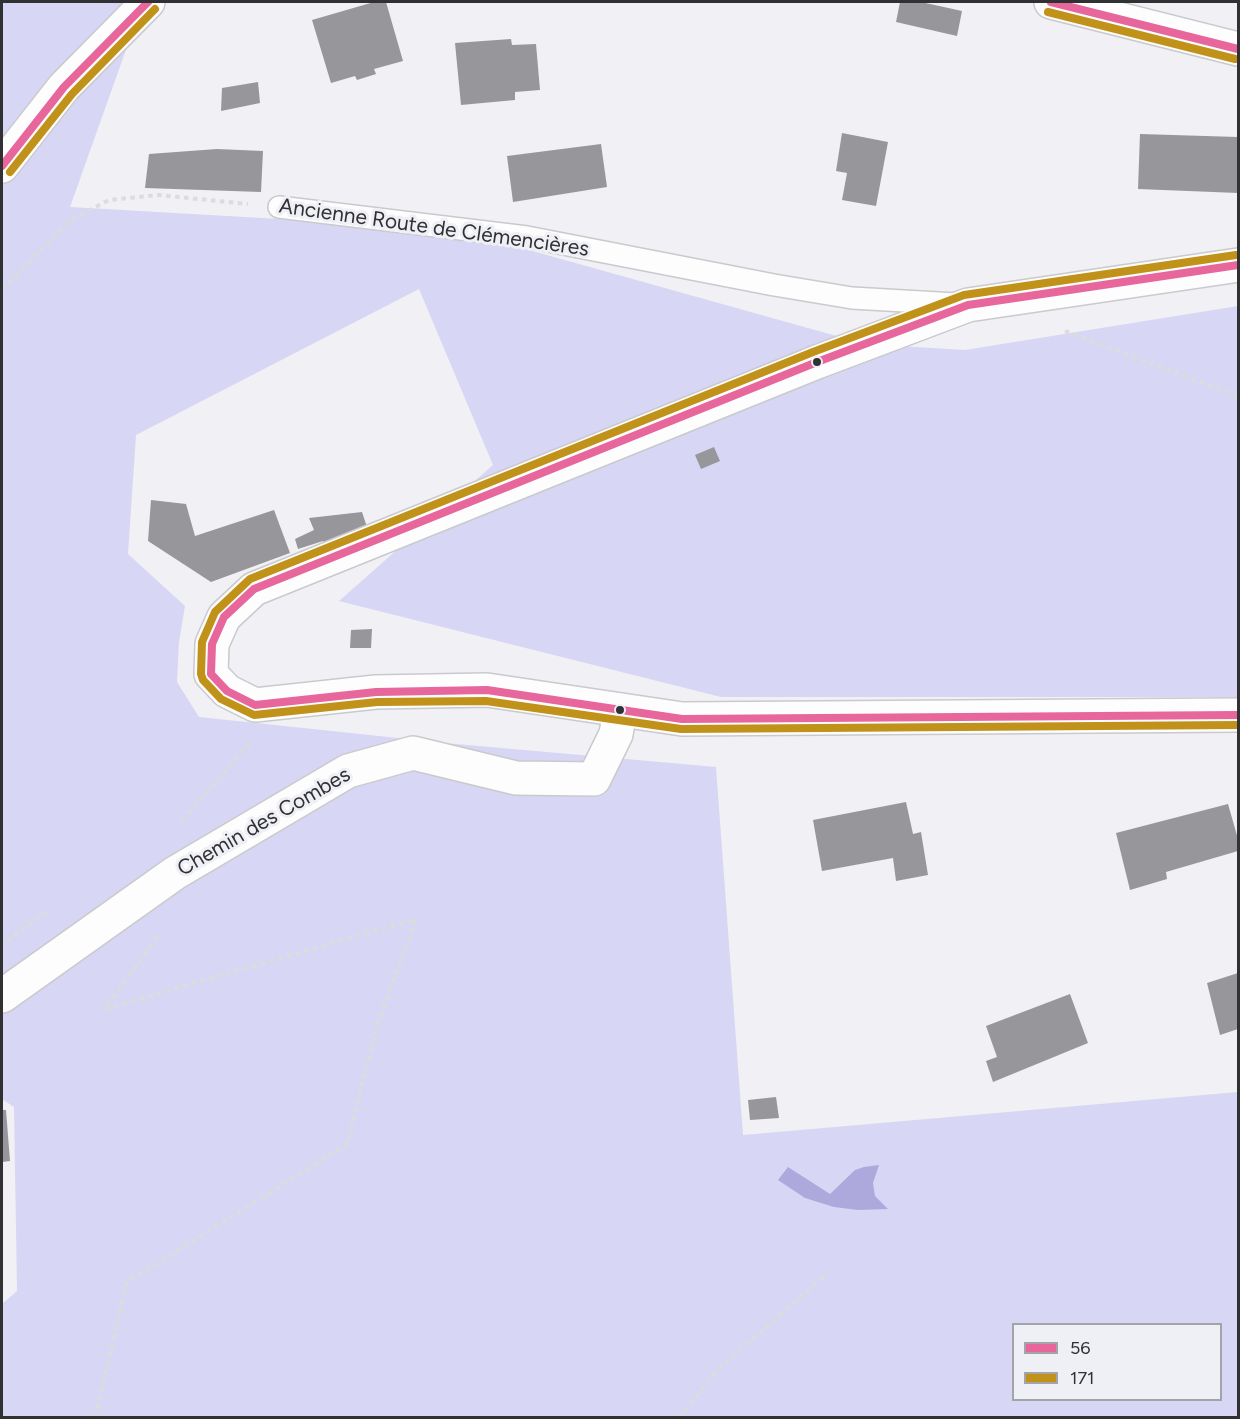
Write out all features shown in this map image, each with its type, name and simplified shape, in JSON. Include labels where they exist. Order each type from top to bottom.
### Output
[{"type":"street","points":[[2,166],[64,87],[148,2]]},
{"type":"street","points":[[1051,2],[1239,48]]},
{"type":"street","points":[[1239,266],[968,305],[817,362],[254,589],[224,616],[212,644],[211,674],[227,691],[255,705],[376,692],[487,690],[682,719],[1239,716]]},
{"type":"street","name":"Chemin des Combes","points":[[2,996],[175,873],[348,771],[413,753],[516,778],[594,779],[616,734],[620,710]]},
{"type":"lane","name":"Ancienne Route de Clémencières","points":[[279,207],[526,237],[852,298],[968,305]]},
{"type":"path","name":"Ancienne Route de Clémencières","points":[[2,290],[72,219],[109,200],[159,195],[279,207]]},
{"type":"path","points":[[1058,328],[1239,396]]},
{"type":"path","points":[[177,827],[287,702]]},
{"type":"path","points":[[2,946],[25,926],[54,908]]},
{"type":"path","points":[[95,1418],[126,1282],[347,1144],[376,1026],[416,919],[105,1009],[160,933]]},
{"type":"path","points":[[679,1418],[719,1368],[828,1273]]},
{"type":"shaded area","points":[[2,2],[143,2],[70,207],[454,229],[865,344],[965,350],[1238,306],[1238,697],[721,697],[339,601],[493,465],[419,289],[136,435],[128,554],[185,606],[179,642],[177,682],[199,717],[445,743],[716,767],[743,1135],[1238,1092],[1238,1417],[2,1418],[2,1304],[17,1291],[14,1107],[2,1099]]},
{"type":"shaded area","points":[[879,1165],[873,1183],[875,1196],[888,1209],[858,1210],[834,1207],[805,1198],[778,1180],[788,1167],[830,1194],[855,1170]]},
{"type":"building","points":[[374,2],[386,2],[403,61],[374,69],[376,74],[357,80],[355,76],[331,83],[312,20]]},
{"type":"building","points":[[900,2],[921,2],[962,11],[957,36],[896,22]]},
{"type":"building","points":[[511,39],[512,45],[536,44],[540,90],[515,92],[515,100],[461,105],[455,43]]},
{"type":"building","points":[[258,82],[260,103],[221,111],[222,88]]},
{"type":"building","points":[[842,133],[888,142],[876,206],[842,200],[847,173],[836,171]]},
{"type":"building","points":[[1140,134],[1238,137],[1238,193],[1138,189]]},
{"type":"building","points":[[601,144],[607,187],[513,202],[507,156]]},
{"type":"building","points":[[217,149],[263,151],[261,192],[145,188],[149,154]]},
{"type":"building","points":[[714,447],[720,461],[701,469],[695,455]]},
{"type":"building","points":[[151,500],[186,504],[195,536],[274,510],[290,553],[211,582],[148,541]]},
{"type":"building","points":[[362,512],[368,530],[326,547],[323,541],[298,549],[295,539],[314,530],[309,518]]},
{"type":"building","points":[[372,629],[371,648],[350,648],[351,630]]},
{"type":"building","points":[[906,802],[913,834],[921,832],[928,875],[896,881],[893,858],[822,871],[813,820]]},
{"type":"building","points":[[1228,804],[1238,839],[1238,851],[1166,872],[1167,879],[1130,890],[1116,833]]},
{"type":"building","points":[[1238,973],[1238,1029],[1220,1035],[1207,983]]},
{"type":"building","points":[[1070,994],[1088,1043],[993,1082],[986,1061],[997,1057],[986,1026]]},
{"type":"building","points":[[776,1097],[779,1118],[750,1120],[748,1100]]},
{"type":"building","points":[[2,1110],[6,1110],[10,1161],[2,1162]]},
{"type":"transit line","name":"56","points":[[2,166],[64,87],[148,2]]},
{"type":"transit line","name":"56","points":[[1051,2],[1238,49]]},
{"type":"transit line","name":"171","points":[[10,172],[72,94],[155,9]]},
{"type":"transit line","name":"171","points":[[1048,12],[1235,59]]},
{"type":"transit line","name":"171","points":[[1236,255],[964,295],[813,352],[250,579],[215,612],[202,642],[201,674],[203,680],[221,699],[254,715],[377,702],[486,701],[681,729],[1238,725]]},
{"type":"transit line","name":"56","points":[[1238,265],[968,305],[817,362],[254,589],[224,617],[212,644],[211,674],[227,691],[255,705],[376,692],[487,690],[682,719],[1238,715]]}]
